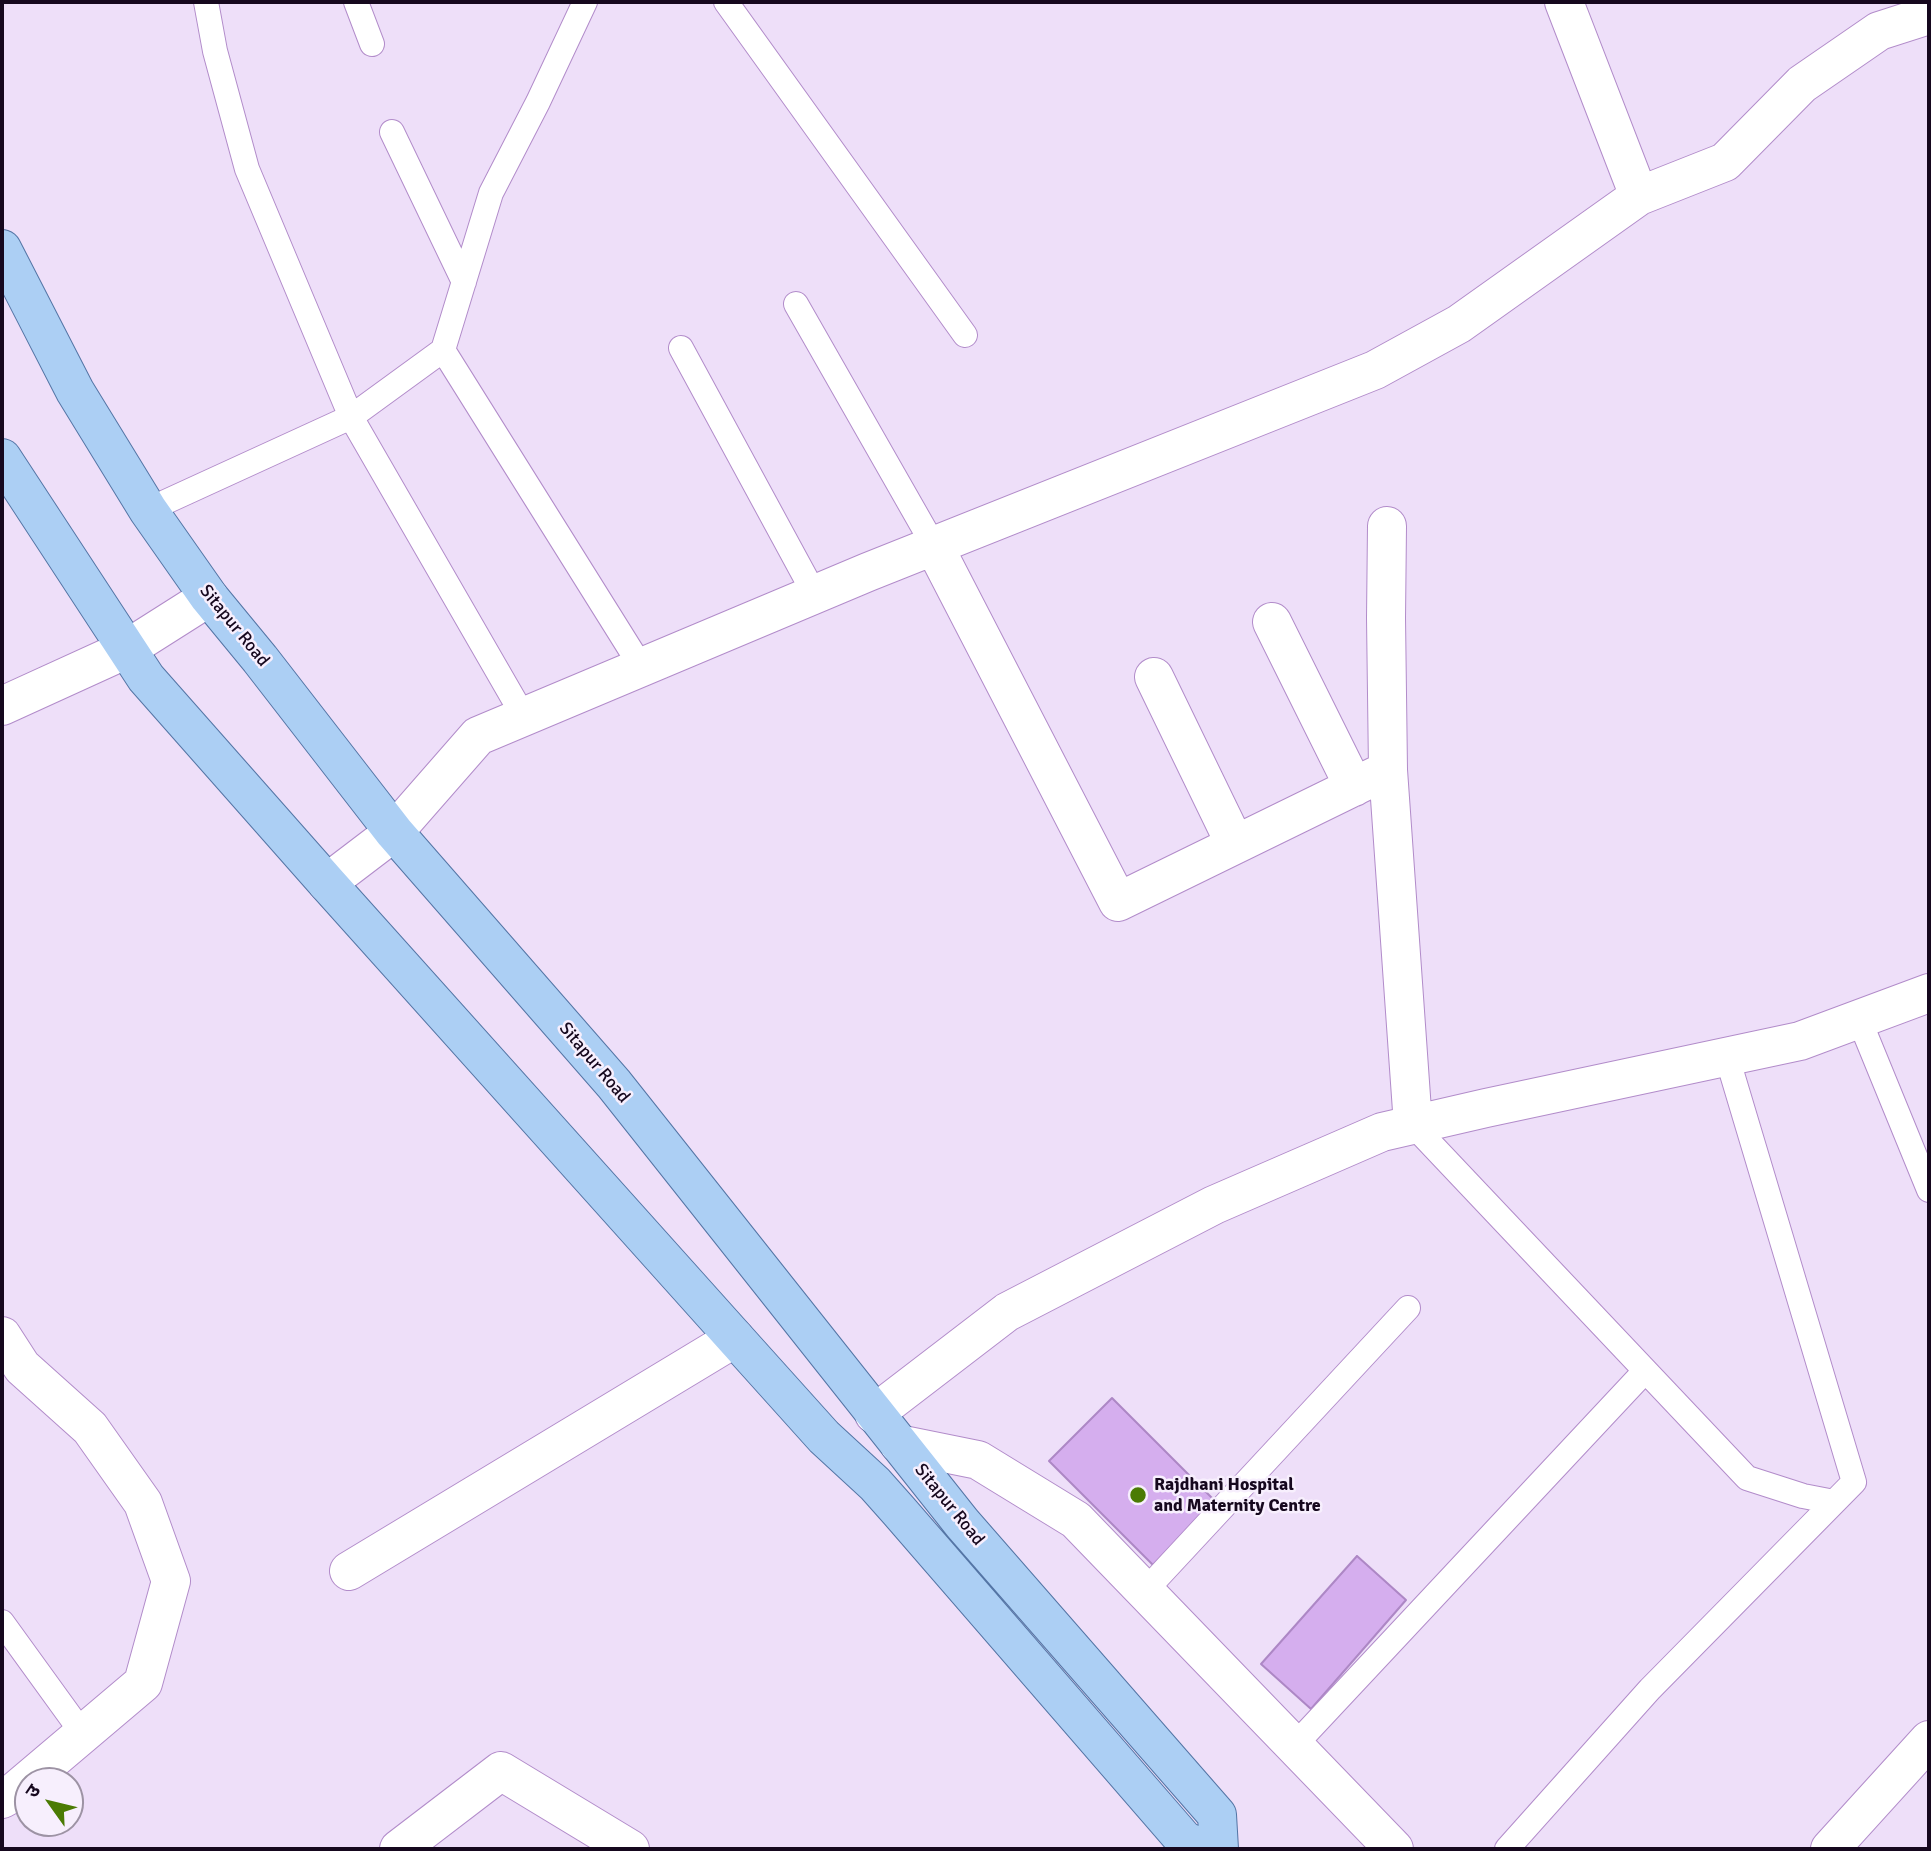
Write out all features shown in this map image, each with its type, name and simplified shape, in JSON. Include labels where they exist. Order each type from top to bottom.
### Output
[{"type":"main road","name":"Sitapur Road","points":[[2,249],[75,391],[148,510],[209,597],[394,832],[614,1084],[962,1523],[1217,1815],[1219,1849]]},
{"type":"main road","points":[[2,458],[146,678],[824,1437],[875,1484],[1185,1842],[1205,1849]]},
{"type":"street","points":[[1564,2],[1639,196]]},
{"type":"street","points":[[327,883],[394,832],[478,736],[934,546],[1375,370],[1459,324],[1639,196],[1725,162],[1802,84],[1879,32],[1929,15]]},
{"type":"street","points":[[1387,526],[1388,770],[1413,1125]]},
{"type":"street","points":[[934,546],[1118,902],[1388,770]]},
{"type":"street","points":[[2,706],[127,649],[209,597]]},
{"type":"street","points":[[1272,622],[1354,787]]},
{"type":"street","points":[[1154,677],[1235,844]]},
{"type":"street","points":[[874,1414],[1007,1312],[1214,1205],[1382,1132],[1800,1041],[1929,993]]},
{"type":"street","points":[[2,1336],[22,1367],[90,1428],[143,1503],[171,1581],[143,1683],[13,1793],[2,1799]]},
{"type":"street","points":[[349,1571],[735,1338]]},
{"type":"street","points":[[899,1444],[978,1460],[1076,1520],[1394,1849]]},
{"type":"street","points":[[1830,1849],[1929,1740]]},
{"type":"street","points":[[399,1849],[501,1771],[630,1849]]},
{"type":"lane","points":[[206,2],[215,51],[247,169],[351,417],[524,717]]},
{"type":"lane","points":[[356,2],[372,44]]},
{"type":"lane","points":[[148,510],[351,417],[443,350],[491,193],[538,102],[584,2]]},
{"type":"lane","points":[[726,2],[965,335]]},
{"type":"lane","points":[[391,132],[464,282]]},
{"type":"lane","points":[[796,304],[934,546]]},
{"type":"lane","points":[[681,348],[814,595]]},
{"type":"lane","points":[[443,350],[642,668]]},
{"type":"lane","points":[[1859,1019],[1929,1190]]},
{"type":"lane","points":[[1507,1849],[1650,1689],[1854,1482],[1727,1057]]},
{"type":"lane","points":[[1413,1125],[1746,1478],[1802,1496],[1834,1502]]},
{"type":"lane","points":[[1145,1591],[1408,1308]]},
{"type":"lane","points":[[1294,1746],[1646,1371]]},
{"type":"lane","points":[[2,1622],[83,1734]]},
{"type":"building","points":[[1112,1398],[1216,1502],[1153,1565],[1049,1461]]},
{"type":"building","points":[[1357,1556],[1406,1600],[1311,1709],[1261,1664]]},
{"type":"place","name":"Rajdhani Hospital and Maternity Centre","points":[[1138,1495]]}]
